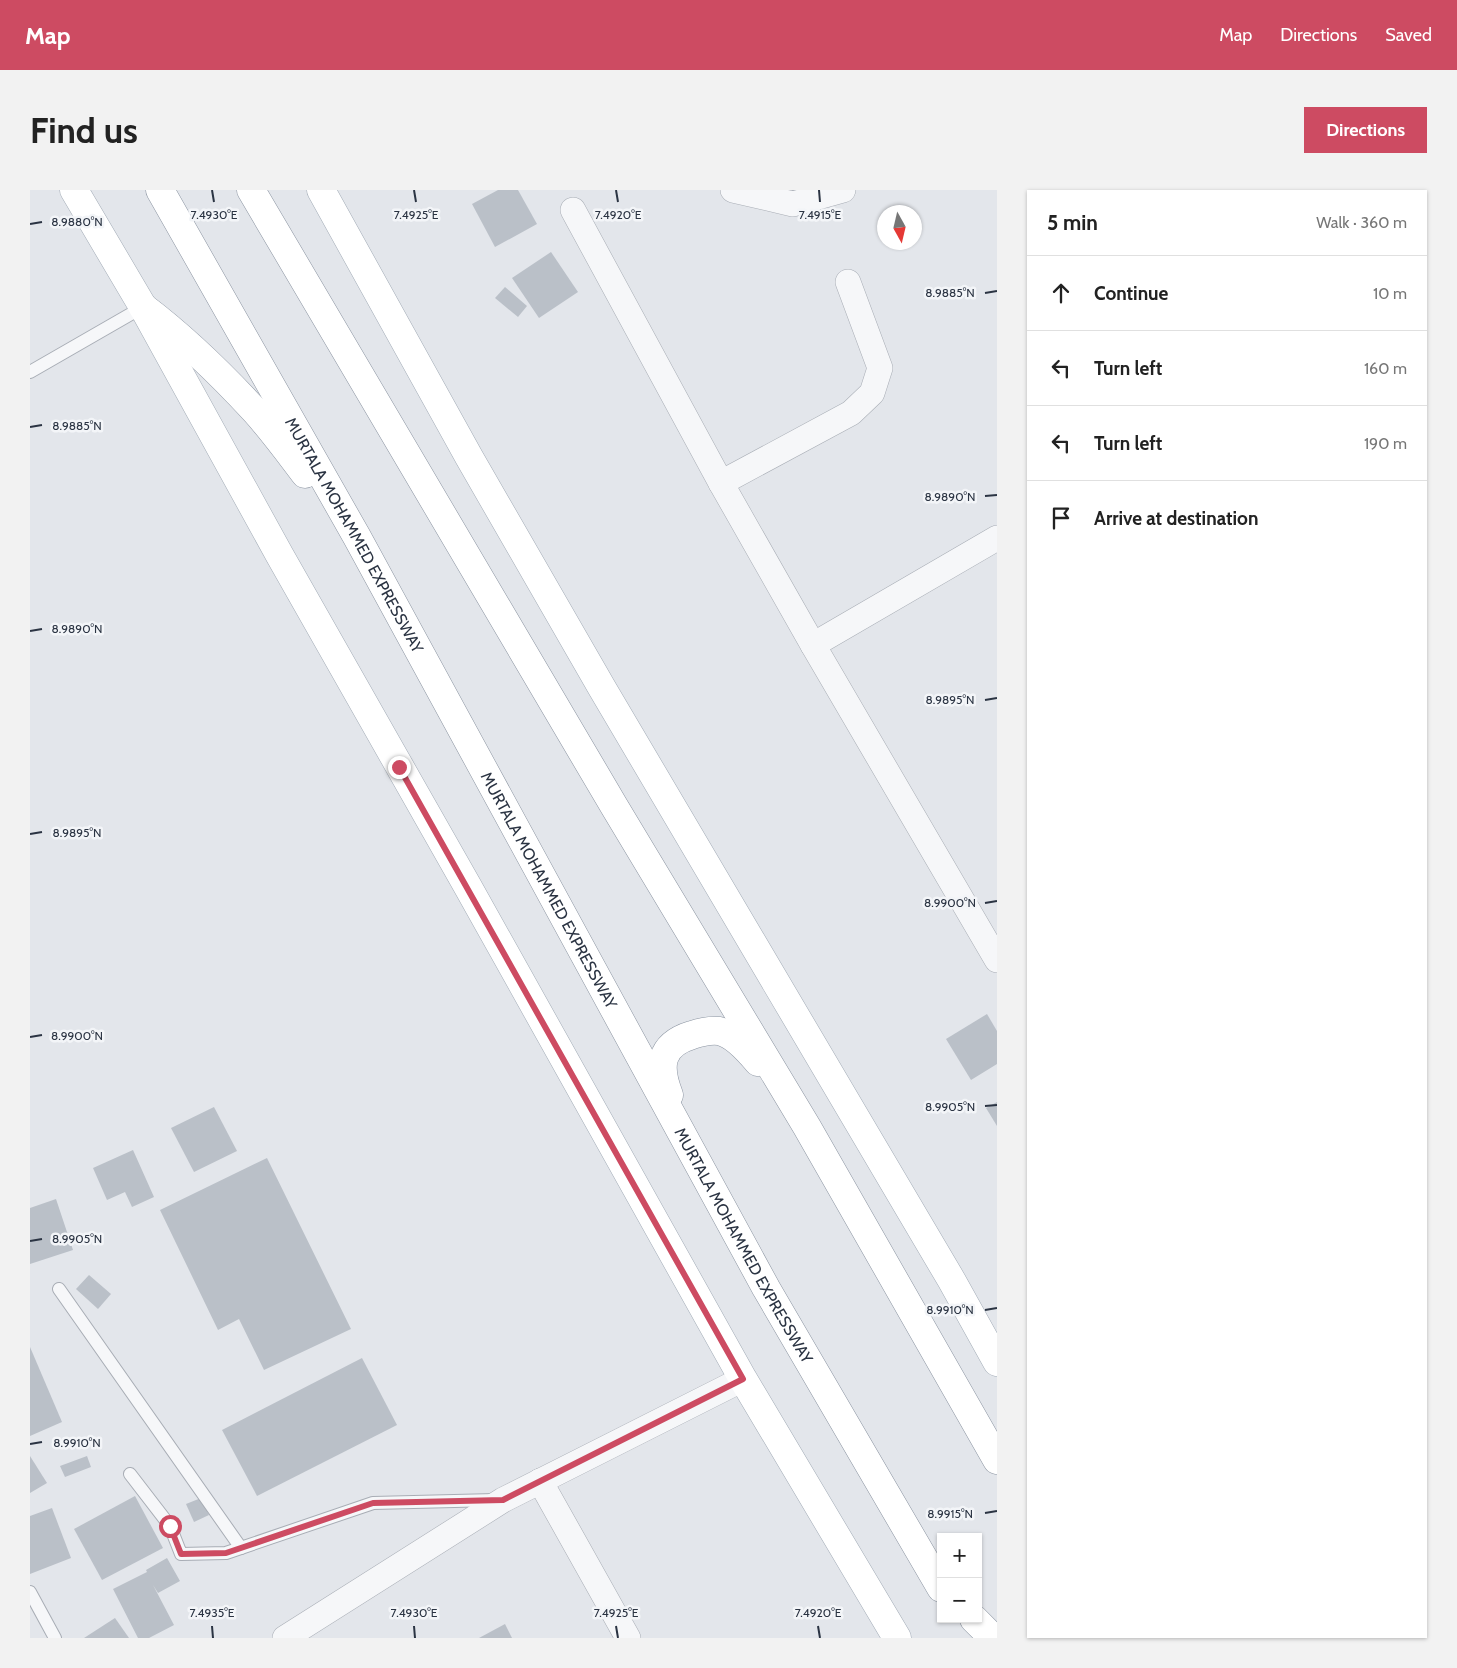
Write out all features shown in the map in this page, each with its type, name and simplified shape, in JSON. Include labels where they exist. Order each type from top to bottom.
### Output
[{"type":"main road","points":[[74,190],[143,307],[284,562],[743,1379],[896,1638]]},
{"type":"main road","name":"MURTALA MOHAMMED EXPRESSWAY","points":[[160,190],[357,537],[766,1288],[937,1581]]},
{"type":"main road","points":[[251,190],[608,798],[807,1126],[997,1460]]},
{"type":"main road","points":[[321,190],[483,482],[607,697],[952,1281],[997,1362]]},
{"type":"main road","points":[[143,307],[173,330],[256,412],[357,537]]},
{"type":"main road","points":[[700,1167],[664,1083],[662,1067],[664,1056],[673,1044],[686,1036],[704,1031],[719,1032],[734,1038],[754,1056],[807,1126]]},
{"type":"main road","points":[[921,1554],[937,1573]]},
{"type":"main road","points":[[961,1623],[970,1638]]},
{"type":"main road","points":[[978,1623],[993,1638]]},
{"type":"street","points":[[733,190],[793,204],[843,190]]},
{"type":"street","points":[[573,210],[721,483],[812,645],[997,960]]},
{"type":"street","points":[[721,483],[851,413],[872,392],[880,368],[848,282]]},
{"type":"street","points":[[812,645],[997,538]]},
{"type":"street","points":[[285,1638],[503,1500],[743,1379]]},
{"type":"street","points":[[540,1481],[628,1638]]},
{"type":"lane","points":[[30,372],[143,307]]},
{"type":"lane","points":[[59,1290],[241,1548]]},
{"type":"lane","points":[[130,1474],[170,1526],[181,1554],[226,1553],[373,1503],[503,1500]]},
{"type":"lane","points":[[30,1592],[51,1636]]},
{"type":"building","points":[[498,190],[518,190],[537,224],[495,247],[472,204]]},
{"type":"building","points":[[551,252],[578,292],[539,318],[512,278]]},
{"type":"building","points":[[505,287],[527,306],[518,317],[495,298]]},
{"type":"building","points":[[987,1014],[997,1031],[997,1064],[971,1080],[946,1039]]},
{"type":"building","points":[[997,1102],[997,1126],[986,1108]]},
{"type":"building","points":[[214,1107],[237,1151],[194,1172],[171,1128]]},
{"type":"building","points":[[133,1150],[154,1197],[132,1207],[125,1192],[107,1200],[93,1168]]},
{"type":"building","points":[[267,1158],[351,1329],[264,1370],[239,1319],[218,1330],[160,1210]]},
{"type":"building","points":[[56,1199],[73,1250],[30,1264],[30,1208]]},
{"type":"building","points":[[89,1275],[111,1294],[98,1309],[76,1289]]},
{"type":"building","points":[[30,1347],[62,1422],[30,1436]]},
{"type":"building","points":[[362,1358],[397,1425],[257,1496],[222,1430]]},
{"type":"building","points":[[30,1456],[47,1483],[30,1493]]},
{"type":"building","points":[[87,1456],[91,1467],[65,1477],[60,1466]]},
{"type":"building","points":[[135,1496],[163,1548],[102,1580],[74,1529]]},
{"type":"building","points":[[201,1498],[209,1515],[194,1522],[186,1504]]},
{"type":"building","points":[[52,1508],[71,1558],[30,1574],[30,1516]]},
{"type":"building","points":[[167,1558],[180,1581],[158,1593],[153,1585],[174,1625],[149,1638],[138,1638],[113,1589],[147,1572],[146,1570]]},
{"type":"building","points":[[115,1618],[129,1638],[84,1638]]},
{"type":"building","points":[[505,1624],[512,1638],[479,1638]]},
{"type":"route","points":[[170,1526],[181,1554],[226,1553],[373,1503],[503,1500],[743,1379],[399,767]]}]
